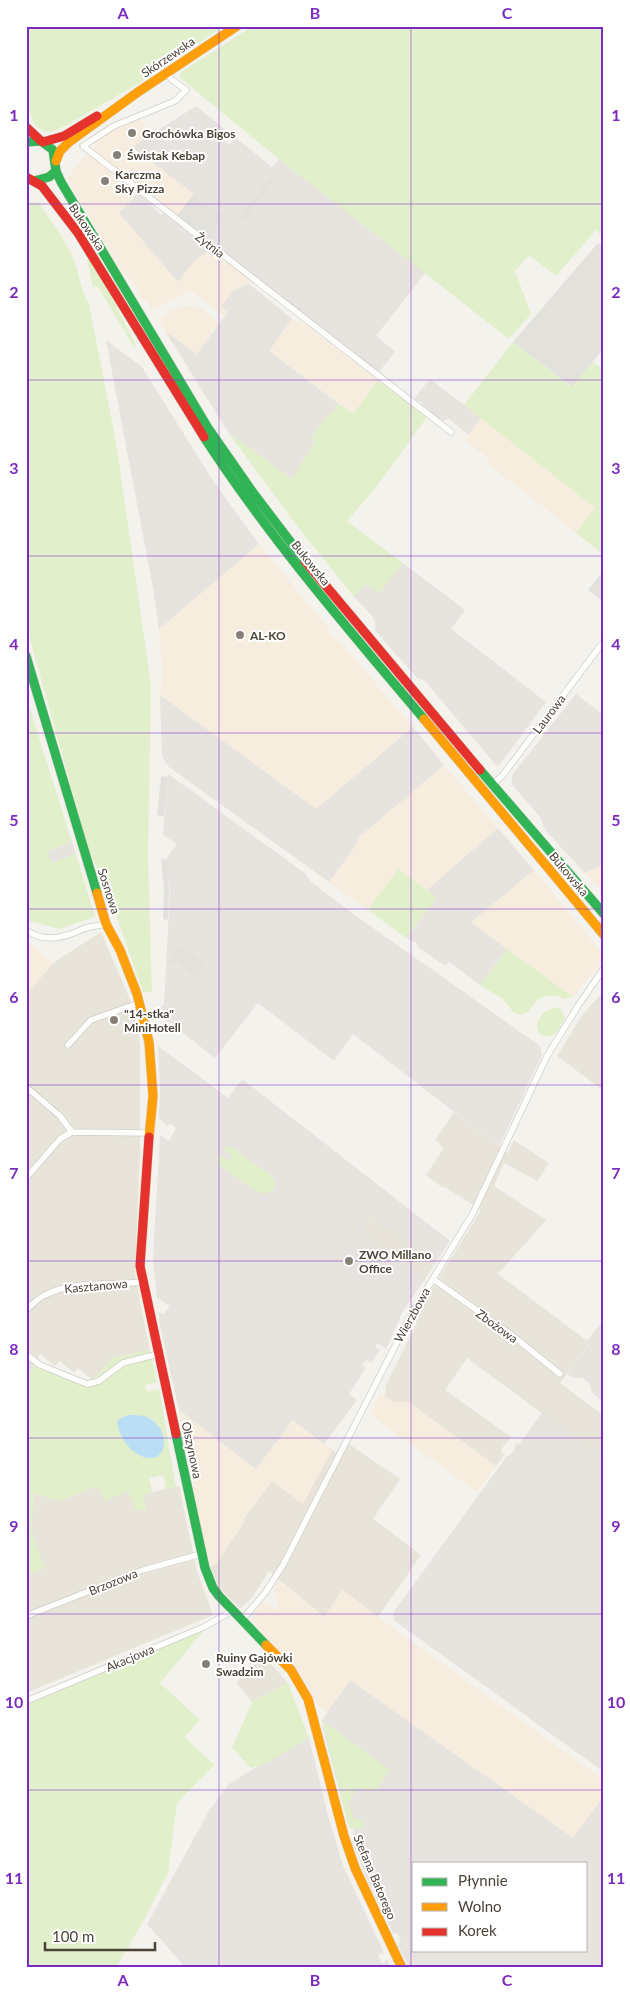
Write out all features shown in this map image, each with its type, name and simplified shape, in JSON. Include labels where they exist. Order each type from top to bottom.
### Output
[{"type":"main road","name":"Skórzewska","points":[[26,142],[51,142],[61,137],[138,92],[237,26]]},
{"type":"main road","name":"Skórzewska","points":[[56,166],[59,153],[67,144],[138,92]]},
{"type":"main road","points":[[26,127],[42,141]]},
{"type":"main road","name":"Bukowska","points":[[42,141],[53,150],[61,182],[84,223],[174,374],[237,470],[314,573],[492,785],[604,914]]},
{"type":"main road","points":[[29,180],[51,176],[56,166]]},
{"type":"main road","name":"Bukowska","points":[[29,180],[44,188],[78,233],[190,418],[270,532],[322,598],[604,935]]},
{"type":"main road","name":"Sosnowa","points":[[26,656],[106,924],[120,950],[140,1003],[149,1042],[152,1076],[149,1133]]},
{"type":"main road","name":"Olszynowa","points":[[149,1133],[140,1266],[201,1554],[212,1588],[282,1661],[298,1681],[311,1708],[318,1736]]},
{"type":"main road","name":"Stefana Batorego","points":[[318,1736],[344,1836],[355,1868],[402,1968]]},
{"type":"street","name":"Żytnia","points":[[167,73],[171,79],[186,90],[178,99],[114,126],[83,146],[451,432]]},
{"type":"street","name":"Laurowa","points":[[492,785],[503,775],[604,641]]},
{"type":"street","points":[[26,930],[39,938],[50,938],[72,935],[85,928],[106,924]]},
{"type":"street","name":"Wierzbowa","points":[[242,1620],[284,1565],[407,1323],[474,1214],[548,1056],[574,1012],[604,968]]},
{"type":"street","name":"Wierzbowa","points":[[596,982],[604,978]]},
{"type":"street","points":[[68,1045],[91,1020],[140,1003]]},
{"type":"street","points":[[26,1087],[60,1116],[72,1132]]},
{"type":"street","points":[[26,1178],[60,1139],[72,1132],[149,1133]]},
{"type":"street","name":"Zbożowa","points":[[433,1279],[513,1336],[560,1374]]},
{"type":"street","name":"Kasztanowa","points":[[26,1310],[43,1296],[62,1288],[142,1282]]},
{"type":"street","points":[[26,1354],[40,1364],[86,1384],[99,1381],[123,1363],[158,1354]]},
{"type":"street","name":"Brzozowa","points":[[26,1616],[143,1570],[201,1554]]},
{"type":"street","name":"Akacjowa","points":[[26,1701],[204,1627],[232,1611]]},
{"type":"shaded area","points":[[196,106],[231,134],[225,141],[229,145],[235,137],[272,167],[279,159],[425,273],[376,336],[395,352],[378,373],[177,216],[194,194],[132,147]]},
{"type":"shaded area","points":[[140,119],[151,135],[133,147],[194,194],[177,216],[94,150],[96,141],[112,131]]},
{"type":"shaded area","points":[[86,155],[89,155],[106,167],[132,200],[119,213],[182,277],[195,260],[208,251],[218,261],[225,261],[247,278],[249,284],[234,290],[222,307],[228,312],[225,317],[191,291],[152,310],[146,300],[143,301],[135,286],[120,269],[67,178]]},
{"type":"shaded area","points":[[270,177],[274,180],[243,221],[239,217]]},
{"type":"shaded area","points":[[138,192],[160,214],[165,214],[205,246],[208,251],[195,260],[178,282],[119,213]]},
{"type":"shaded area","points":[[194,194],[224,217],[207,239],[177,216]]},
{"type":"shaded area","points":[[598,243],[604,247],[604,348],[572,387],[513,342]]},
{"type":"shaded area","points":[[249,284],[292,319],[269,351],[339,404],[312,438],[315,440],[292,480],[228,432],[165,331],[197,354],[228,312],[221,307],[234,290]]},
{"type":"shaded area","points":[[193,306],[202,309],[220,323],[197,354],[165,331],[158,319],[178,307]]},
{"type":"shaded area","points":[[292,319],[305,324],[378,380],[353,414],[269,350]]},
{"type":"shaded area","points":[[106,340],[142,367],[214,482],[259,544],[159,629],[153,588]]},
{"type":"shaded area","points":[[430,379],[481,418],[468,435],[449,419],[441,421],[423,408],[423,404],[419,401],[413,400]]},
{"type":"shaded area","points":[[481,418],[596,509],[576,533],[487,463],[489,459],[465,440]]},
{"type":"shaded area","points":[[259,544],[329,629],[327,631],[341,643],[413,727],[316,809],[160,695],[162,674],[159,629]]},
{"type":"shaded area","points":[[388,552],[465,610],[451,629],[546,702],[499,765],[496,765],[425,681],[417,678],[374,629],[376,626],[373,617],[354,597]]},
{"type":"shaded area","points":[[604,570],[604,602],[588,590]]},
{"type":"shaded area","points":[[576,694],[604,715],[604,864],[585,873],[546,831],[540,817],[512,784],[512,775]]},
{"type":"shaded area","points":[[160,695],[316,809],[413,727],[444,765],[357,839],[359,841],[329,882],[169,767],[162,757]]},
{"type":"shaded area","points":[[444,765],[498,828],[427,890],[398,870],[368,910],[329,882],[359,841],[357,839]]},
{"type":"shaded area","points":[[168,774],[306,874],[310,881],[352,913],[540,1046],[542,1055],[499,1146],[353,1034],[334,1061],[258,1003],[215,1058],[155,1011],[164,1005],[170,890],[166,859],[177,844],[163,835]]},
{"type":"shaded area","points":[[161,776],[168,777],[164,816],[157,815]]},
{"type":"shaded area","points":[[498,828],[534,870],[471,922],[507,949],[480,985],[449,962],[445,966],[418,947],[417,943],[406,938],[436,899],[427,890]]},
{"type":"shaded area","points":[[72,842],[76,854],[51,863],[47,851]]},
{"type":"shaded area","points":[[161,858],[167,861],[169,890],[168,920],[163,919],[164,890]]},
{"type":"shaded area","points":[[604,864],[604,894],[585,873]]},
{"type":"shaded area","points":[[534,870],[603,954],[602,961],[573,997],[470,923]]},
{"type":"shaded area","points":[[101,932],[131,1002],[140,1041],[140,1150],[135,1273],[150,1350],[113,1358],[93,1380],[78,1368],[74,1373],[60,1361],[55,1366],[40,1354],[37,1358],[40,1360],[26,1377],[26,995],[53,963]]},
{"type":"shaded area","points":[[26,940],[53,963],[26,995]]},
{"type":"shaded area","points":[[181,945],[206,965],[196,977],[176,960],[172,964],[168,961]]},
{"type":"shaded area","points":[[604,991],[604,1091],[557,1056],[583,1014]]},
{"type":"shaded area","points":[[158,1046],[228,1098],[242,1079],[450,1241],[436,1262],[372,1216],[361,1232],[425,1279],[403,1311],[386,1349],[377,1343],[375,1347],[380,1350],[371,1363],[366,1360],[362,1365],[366,1368],[349,1394],[357,1400],[324,1444],[293,1420],[256,1469],[179,1410],[159,1321],[159,1312],[164,1314],[170,1306],[157,1298],[153,1259],[160,1135],[169,1141],[176,1128],[171,1124],[166,1125],[159,1118]]},
{"type":"shaded area","points":[[454,1112],[508,1153],[514,1140],[549,1163],[537,1181],[504,1163],[494,1186],[546,1220],[498,1274],[590,1343],[560,1383],[604,1416],[604,1459],[467,1358],[445,1390],[511,1437],[502,1448],[501,1452],[505,1454],[496,1466],[408,1402],[394,1402],[384,1396],[385,1387],[417,1323],[413,1320],[481,1210],[445,1187],[443,1188],[426,1175],[444,1148],[435,1140]]},
{"type":"shaded area","points":[[372,1216],[436,1262],[425,1279],[361,1232]]},
{"type":"shaded area","points":[[604,1319],[604,1403],[592,1393],[590,1384],[583,1378],[572,1377],[567,1374],[590,1344],[587,1341]]},
{"type":"shaded area","points":[[380,1393],[394,1402],[408,1402],[496,1466],[477,1492],[370,1415]]},
{"type":"shaded area","points":[[179,1410],[256,1469],[293,1420],[332,1450],[303,1504],[272,1481],[243,1519],[245,1521],[215,1565],[210,1567],[192,1488],[194,1485]]},
{"type":"shaded area","points":[[542,1413],[604,1459],[604,1772],[395,1621],[393,1613],[507,1456],[515,1449],[516,1443],[519,1444]]},
{"type":"shaded area","points":[[293,1420],[342,1457],[349,1444],[400,1479],[373,1519],[421,1555],[378,1617],[343,1590],[324,1617],[269,1571],[251,1599],[240,1608],[220,1589],[210,1567],[215,1565],[245,1521],[243,1520],[272,1481]]},
{"type":"shaded area","points":[[98,1486],[128,1491],[136,1509],[146,1510],[143,1494],[179,1486],[197,1571],[213,1615],[26,1693],[26,1575],[45,1568],[30,1531],[34,1493],[59,1501]]},
{"type":"shaded area","points":[[279,1581],[324,1617],[343,1590],[604,1780],[604,1796],[573,1839],[350,1680],[327,1713],[318,1705],[299,1672],[252,1620],[253,1615],[263,1603],[267,1603],[275,1609],[279,1604],[273,1590]]},
{"type":"shaded area","points":[[263,1655],[288,1683],[252,1702],[236,1683]]},
{"type":"shaded area","points":[[350,1680],[573,1838],[604,1796],[604,1968],[409,1968],[398,1945],[401,1941],[397,1933],[393,1933],[369,1884],[351,1839],[354,1837],[353,1830],[349,1827],[322,1720]]},
{"type":"shaded area","points":[[309,1738],[328,1816],[342,1863],[384,1953],[378,1955],[382,1964],[387,1959],[391,1968],[186,1968],[147,1924],[210,1809],[229,1784]]},
{"type":"green space","points":[[26,26],[224,26],[139,83],[69,124],[51,132],[43,131],[36,126],[26,106]]},
{"type":"green space","points":[[253,26],[604,26],[604,236],[596,230],[556,276],[529,255],[515,271],[531,314],[509,339],[279,159],[180,78],[180,73]]},
{"type":"green space","points":[[26,202],[38,202],[63,239],[75,263],[82,289],[89,304],[116,442],[151,685],[148,858],[152,992],[143,992],[105,884],[89,851],[26,625]]},
{"type":"green space","points":[[89,259],[111,296],[135,343],[135,349],[98,287],[93,287],[87,260]]},
{"type":"green space","points":[[513,342],[571,387],[593,362],[604,370],[604,555],[576,533],[595,508],[464,405]]},
{"type":"green space","points":[[378,380],[427,417],[377,486],[347,521],[403,563],[379,593],[365,584],[354,597],[297,526],[228,432],[292,479],[315,441],[311,438],[327,416],[339,404],[353,414]]},
{"type":"green space","points":[[26,696],[72,842],[47,851],[52,863],[76,854],[95,917],[59,929],[26,920]]},
{"type":"green space","points":[[398,869],[435,896],[436,899],[406,938],[368,910]]},
{"type":"green space","points":[[507,949],[573,997],[564,999],[556,996],[546,996],[537,1000],[528,1012],[519,1015],[513,1012],[503,999],[480,985]]},
{"type":"green space","points":[[555,1007],[561,1009],[565,1018],[556,1033],[543,1036],[539,1033],[537,1023],[540,1017]]},
{"type":"green space","points":[[227,1147],[233,1148],[273,1177],[276,1184],[274,1190],[264,1194],[258,1192],[220,1166],[217,1158],[218,1154],[228,1161],[233,1157],[223,1149]]},
{"type":"green space","points":[[150,1350],[157,1382],[145,1385],[147,1392],[159,1389],[176,1487],[166,1489],[163,1475],[149,1478],[152,1492],[143,1494],[146,1510],[136,1510],[128,1491],[104,1501],[98,1486],[59,1501],[34,1493],[31,1531],[45,1568],[26,1575],[26,1377],[35,1366],[87,1386],[113,1358]]},
{"type":"green space","points":[[205,1629],[160,1683],[200,1720],[185,1737],[214,1765],[177,1803],[168,1873],[144,1920],[116,1968],[26,1968],[26,1705]]},
{"type":"green space","points":[[288,1683],[309,1738],[267,1763],[251,1768],[232,1748],[252,1702]]},
{"type":"green space","points":[[322,1720],[390,1770],[375,1791],[357,1789],[348,1803],[354,1818],[363,1821],[364,1827],[357,1829],[349,1827]]},
{"type":"water","points":[[128,1415],[144,1416],[160,1428],[164,1446],[157,1457],[143,1457],[136,1454],[126,1443],[117,1422]]},
{"type":"traffic: fast","points":[[26,142],[41,141],[53,150],[56,171],[61,182],[208,428],[254,494],[305,561]]},
{"type":"traffic: fast","points":[[34,181],[49,177],[56,171]]},
{"type":"traffic: fast","points":[[204,437],[282,546],[424,719]]},
{"type":"traffic: fast","points":[[26,656],[97,893]]},
{"type":"traffic: fast","points":[[480,770],[604,914]]},
{"type":"traffic: fast","points":[[176,1434],[205,1568],[213,1588],[266,1645]]},
{"type":"traffic: slow","points":[[56,161],[60,151],[69,142],[138,92],[237,26]]},
{"type":"traffic: slow","points":[[424,719],[604,935]]},
{"type":"traffic: slow","points":[[97,893],[106,924],[120,950],[137,994],[149,1042],[153,1096],[149,1137]]},
{"type":"traffic: slow","points":[[266,1645],[291,1670],[308,1699],[344,1836],[355,1868],[402,1968]]},
{"type":"traffic: jam","points":[[43,142],[64,136],[97,116]]},
{"type":"traffic: jam","points":[[26,127],[41,141]]},
{"type":"traffic: jam","points":[[26,177],[42,186],[78,233],[204,437]]},
{"type":"traffic: jam","points":[[305,561],[480,770]]},
{"type":"traffic: jam","points":[[149,1137],[140,1266],[176,1434]]},
{"type":"place","name":"Grochówka Bigos","points":[[132,133]]},
{"type":"place","name":"Świstak Kebap","points":[[117,155]]},
{"type":"place","name":"Karczma Sky Pizza","points":[[105,181]]},
{"type":"place","name":"AL-KO","points":[[240,635]]},
{"type":"place","name":"\"14-stka\" MiniHotell","points":[[114,1020]]},
{"type":"place","name":"ZWO Millano Office","points":[[349,1261]]},
{"type":"place","name":"Ruiny Gajówki Swadzim","points":[[206,1664]]}]
